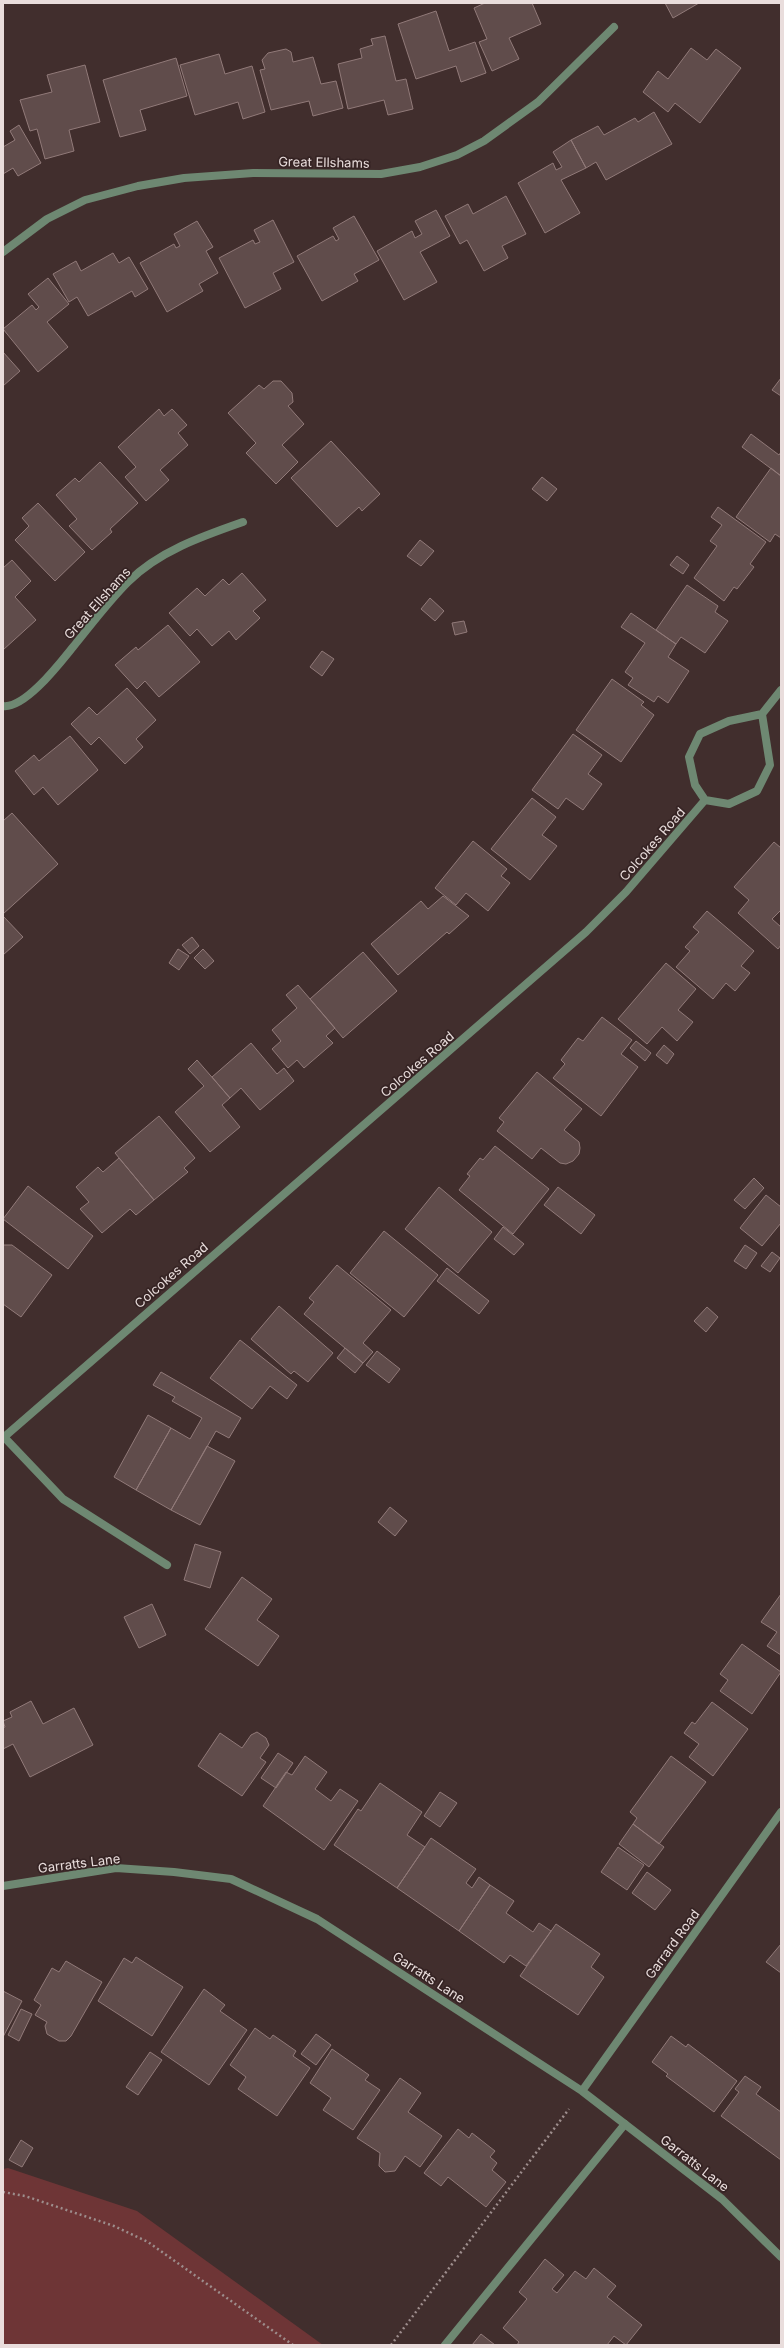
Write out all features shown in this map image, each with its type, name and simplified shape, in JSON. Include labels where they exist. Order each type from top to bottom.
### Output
[{"type":"street","name":"Great Ellshams","points":[[3,252],[47,219],[79,203],[138,186],[184,178],[253,173],[381,174],[420,166],[457,155],[484,141],[538,102],[614,27]]},
{"type":"street","name":"Great Ellshams","points":[[3,706],[7,707],[27,697],[48,677],[103,610],[135,576],[160,557],[193,541],[243,522]]},
{"type":"street","points":[[762,714],[770,765],[757,791],[729,804],[705,800],[695,785],[689,757],[700,734],[729,721],[762,714],[781,690]]},
{"type":"street","name":"Colcokes Road","points":[[3,1438],[586,932],[626,892],[705,800]]},
{"type":"street","points":[[3,1438],[63,1499],[167,1565]]},
{"type":"street","name":"Garrard Road","points":[[582,2091],[781,1812]]},
{"type":"street","name":"Garratts Lane","points":[[3,1886],[116,1868],[231,1879],[317,1919],[582,2091],[722,2199],[781,2257]]},
{"type":"street","points":[[445,2345],[625,2124]]},
{"type":"path","points":[[391,2345],[542,2147],[582,2091]]},
{"type":"path","points":[[3,2192],[26,2196],[114,2226],[148,2242],[294,2345]]},
{"type":"shaded area","points":[[8,2168],[137,2211],[323,2345],[3,2345],[3,2169]]},
{"type":"building","points":[[485,3],[532,3],[541,24],[509,38],[519,59],[492,71],[479,42],[487,39],[474,8]]},
{"type":"building","points":[[665,3],[699,3],[673,18]]},
{"type":"building","points":[[436,11],[449,51],[475,42],[486,73],[461,82],[456,66],[416,79],[398,24]]},
{"type":"building","points":[[385,36],[396,81],[406,79],[413,109],[388,115],[384,100],[348,109],[338,64],[362,58],[360,49],[373,45],[371,39]]},
{"type":"building","points":[[691,48],[707,60],[716,49],[741,68],[700,123],[675,103],[668,112],[643,92],[658,71],[668,79]]},
{"type":"building","points":[[286,49],[291,52],[293,62],[313,57],[321,84],[336,81],[343,108],[313,116],[309,101],[271,110],[260,70],[265,69],[262,60],[268,53]]},
{"type":"building","points":[[219,54],[225,74],[252,66],[265,112],[243,119],[238,102],[195,115],[180,65]]},
{"type":"building","points":[[176,58],[187,96],[140,110],[146,130],[120,137],[103,80]]},
{"type":"building","points":[[85,65],[100,122],[69,130],[74,151],[45,159],[37,129],[30,131],[20,100],[52,92],[47,75]]},
{"type":"building","points":[[654,112],[672,144],[606,180],[596,162],[586,168],[571,140],[598,126],[604,135],[635,118],[638,122]]},
{"type":"building","points":[[19,125],[41,163],[18,176],[13,168],[3,174],[3,147],[15,140],[10,131]]},
{"type":"building","points":[[571,140],[586,168],[561,180],[580,213],[545,233],[518,183],[553,163],[556,170],[562,167],[553,152]]},
{"type":"building","points":[[506,196],[526,234],[502,246],[508,258],[484,271],[467,240],[460,244],[445,216],[468,204],[473,214]]},
{"type":"building","points":[[436,210],[450,236],[420,252],[437,282],[404,300],[377,251],[412,231],[415,238],[422,234],[415,221]]},
{"type":"building","points":[[354,216],[379,260],[354,274],[358,281],[322,301],[297,256],[333,236],[336,241],[339,239],[333,228]]},
{"type":"building","points":[[273,220],[294,262],[273,273],[281,289],[245,308],[219,258],[253,240],[255,244],[260,242],[254,230]]},
{"type":"building","points":[[197,221],[213,247],[206,251],[218,273],[199,284],[203,291],[167,312],[140,263],[174,244],[176,248],[180,246],[174,234]]},
{"type":"building","points":[[113,253],[119,263],[129,257],[148,289],[135,297],[132,291],[88,316],[77,297],[69,302],[53,274],[76,261],[81,271]]},
{"type":"building","points":[[48,278],[69,304],[47,322],[68,347],[38,372],[3,329],[32,305],[36,310],[39,307],[28,294]]},
{"type":"building","points":[[3,352],[20,371],[3,386]]},
{"type":"building","points":[[781,378],[781,396],[772,390]]},
{"type":"building","points":[[273,381],[281,381],[292,393],[293,402],[288,406],[304,424],[282,445],[298,462],[276,484],[246,453],[256,443],[228,413],[259,385],[264,389]]},
{"type":"building","points":[[159,409],[164,416],[172,409],[187,425],[178,433],[188,445],[160,470],[169,480],[146,501],[125,477],[136,467],[118,447]]},
{"type":"building","points":[[751,434],[779,455],[781,452],[781,476],[742,447]]},
{"type":"building","points":[[331,441],[380,494],[362,511],[359,507],[337,527],[291,478]]},
{"type":"building","points":[[100,462],[138,503],[110,529],[112,532],[92,550],[69,526],[77,519],[56,495],[75,478],[79,482]]},
{"type":"building","points":[[771,468],[781,476],[781,538],[775,534],[770,542],[736,517]]},
{"type":"building","points":[[542,477],[557,489],[547,501],[532,489]]},
{"type":"building","points":[[38,503],[85,552],[55,581],[15,540],[29,526],[22,518]]},
{"type":"building","points":[[718,507],[766,542],[750,564],[754,567],[737,589],[734,587],[724,601],[694,578],[717,546],[710,541],[722,525],[711,517]]},
{"type":"building","points":[[420,540],[434,551],[421,566],[407,556]]},
{"type":"building","points":[[677,556],[689,565],[683,574],[670,565]]},
{"type":"building","points":[[12,560],[31,581],[15,597],[36,620],[3,650],[3,568]]},
{"type":"building","points":[[242,573],[266,600],[253,611],[260,618],[236,640],[229,631],[212,646],[197,629],[190,636],[169,613],[197,588],[205,596],[223,579],[229,585]]},
{"type":"building","points":[[687,585],[718,606],[715,612],[728,621],[705,653],[681,637],[676,644],[656,630]]},
{"type":"building","points":[[430,598],[444,611],[435,621],[421,609]]},
{"type":"building","points":[[631,613],[676,644],[668,657],[689,671],[668,703],[658,696],[654,702],[628,685],[633,678],[625,672],[645,643],[621,627]]},
{"type":"building","points":[[464,621],[467,632],[455,635],[452,623]]},
{"type":"building","points":[[168,625],[200,662],[159,697],[145,681],[137,689],[115,665],[136,647],[138,650]]},
{"type":"building","points":[[322,651],[334,659],[322,676],[310,667]]},
{"type":"building","points":[[612,679],[644,702],[641,705],[654,715],[621,762],[576,730]]},
{"type":"building","points":[[127,688],[156,720],[136,739],[143,747],[125,764],[99,737],[91,745],[71,724],[89,707],[97,715]]},
{"type":"building","points":[[573,734],[602,755],[588,774],[602,784],[583,810],[566,798],[558,809],[532,790]]},
{"type":"building","points":[[70,736],[98,770],[58,805],[43,787],[34,795],[15,771],[34,755],[39,761]]},
{"type":"building","points":[[532,798],[556,817],[542,835],[557,846],[530,880],[491,849]]},
{"type":"building","points":[[12,813],[58,864],[3,914],[3,821]]},
{"type":"building","points":[[473,841],[507,869],[501,876],[510,883],[488,911],[466,893],[456,905],[435,888]]},
{"type":"building","points":[[774,842],[781,848],[781,910],[772,919],[781,927],[781,945],[778,949],[738,913],[749,900],[734,887]]},
{"type":"building","points":[[443,896],[469,916],[449,934],[447,932],[398,975],[371,944],[421,901],[428,909]]},
{"type":"building","points":[[707,911],[754,951],[741,966],[750,973],[735,991],[726,983],[713,999],[676,967],[690,951],[685,947],[699,932],[693,927]]},
{"type":"building","points":[[3,916],[23,937],[3,955]]},
{"type":"building","points":[[192,937],[199,946],[190,954],[182,945]]},
{"type":"building","points":[[178,949],[189,956],[179,970],[169,963]]},
{"type":"building","points":[[203,949],[214,961],[205,969],[194,958]]},
{"type":"building","points":[[363,952],[397,991],[343,1038],[310,999]]},
{"type":"building","points":[[666,963],[696,989],[678,1010],[693,1022],[677,1041],[662,1027],[647,1044],[618,1019]]},
{"type":"building","points":[[298,985],[335,1028],[326,1036],[333,1043],[304,1068],[297,1060],[288,1068],[272,1049],[281,1041],[272,1030],[297,1008],[286,995]]},
{"type":"building","points":[[602,1017],[632,1040],[621,1054],[638,1067],[601,1116],[553,1078],[565,1064],[561,1060],[578,1038],[583,1041]]},
{"type":"building","points":[[636,1041],[651,1053],[645,1061],[630,1048]]},
{"type":"building","points":[[251,1043],[277,1074],[284,1068],[294,1081],[260,1110],[241,1088],[230,1098],[212,1077]]},
{"type":"building","points":[[664,1045],[674,1054],[667,1064],[656,1055]]},
{"type":"building","points":[[197,1060],[230,1098],[222,1105],[240,1127],[210,1152],[175,1112],[204,1086],[188,1069]]},
{"type":"building","points":[[537,1072],[582,1109],[564,1130],[579,1142],[580,1148],[579,1154],[573,1161],[566,1164],[560,1163],[541,1148],[532,1159],[497,1131],[504,1122],[499,1118]]},
{"type":"building","points":[[159,1116],[195,1158],[184,1168],[188,1172],[154,1200],[115,1153]]},
{"type":"building","points":[[495,1146],[549,1189],[513,1234],[459,1190],[470,1176],[467,1174],[480,1158],[483,1160]]},
{"type":"building","points":[[119,1158],[154,1200],[136,1215],[130,1209],[102,1233],[80,1209],[89,1202],[76,1187],[98,1167],[103,1172]]},
{"type":"building","points":[[754,1178],[764,1188],[745,1209],[734,1200]]},
{"type":"building","points":[[28,1186],[93,1236],[68,1269],[3,1219]]},
{"type":"building","points":[[439,1187],[492,1232],[458,1273],[405,1229]]},
{"type":"building","points":[[558,1187],[595,1215],[581,1234],[544,1205]]},
{"type":"building","points":[[766,1195],[781,1207],[781,1223],[762,1246],[740,1228]]},
{"type":"building","points":[[503,1227],[524,1244],[514,1255],[494,1239]]},
{"type":"building","points":[[384,1231],[438,1275],[404,1317],[350,1273]]},
{"type":"building","points":[[3,1245],[12,1245],[52,1275],[21,1317],[3,1304]]},
{"type":"building","points":[[745,1245],[757,1253],[746,1269],[734,1261]]},
{"type":"building","points":[[772,1252],[780,1258],[770,1272],[761,1266]]},
{"type":"building","points":[[337,1265],[391,1310],[363,1343],[373,1352],[363,1363],[304,1314],[314,1302],[309,1298]]},
{"type":"building","points":[[447,1268],[489,1301],[479,1314],[437,1281]]},
{"type":"building","points":[[279,1306],[333,1353],[308,1382],[294,1371],[291,1374],[251,1339]]},
{"type":"building","points":[[707,1307],[718,1317],[706,1332],[694,1321]]},
{"type":"building","points":[[240,1340],[297,1385],[287,1399],[270,1386],[252,1409],[210,1378]]},
{"type":"building","points":[[345,1348],[363,1363],[355,1373],[337,1358]]},
{"type":"building","points":[[377,1351],[400,1369],[389,1383],[366,1365]]},
{"type":"building","points":[[161,1372],[241,1418],[229,1438],[216,1431],[171,1510],[136,1490],[171,1428],[190,1439],[202,1418],[172,1401],[175,1397],[153,1385]]},
{"type":"building","points":[[148,1415],[171,1428],[136,1490],[114,1477]]},
{"type":"building","points":[[207,1446],[235,1461],[200,1525],[171,1510]]},
{"type":"building","points":[[390,1507],[407,1521],[395,1536],[378,1522]]},
{"type":"building","points":[[195,1544],[221,1552],[210,1588],[184,1580]]},
{"type":"building","points":[[242,1577],[272,1599],[257,1620],[279,1636],[258,1666],[205,1629]]},
{"type":"building","points":[[781,1594],[781,1655],[767,1646],[777,1632],[761,1622]]},
{"type":"building","points":[[152,1604],[166,1635],[139,1648],[124,1617]]},
{"type":"building","points":[[742,1644],[781,1672],[752,1714],[720,1691],[728,1680],[720,1674]]},
{"type":"building","points":[[31,1701],[43,1724],[74,1708],[93,1745],[30,1777],[13,1744],[3,1749],[3,1728],[5,1727],[3,1721],[12,1717],[10,1712]]},
{"type":"building","points":[[712,1702],[748,1729],[713,1776],[689,1757],[699,1744],[684,1733],[692,1722],[695,1724]]},
{"type":"building","points":[[257,1732],[266,1738],[269,1745],[260,1758],[266,1762],[242,1796],[198,1766],[220,1733],[242,1748],[251,1735]]},
{"type":"building","points":[[278,1753],[293,1763],[276,1788],[261,1778]]},
{"type":"building","points":[[305,1756],[327,1772],[315,1789],[331,1801],[340,1789],[358,1801],[324,1850],[263,1806],[286,1772],[292,1775]]},
{"type":"building","points":[[671,1756],[706,1782],[659,1844],[633,1824],[637,1818],[630,1812]]},
{"type":"building","points":[[380,1783],[422,1812],[407,1835],[425,1847],[397,1888],[334,1845],[358,1809],[361,1811]]},
{"type":"building","points":[[440,1792],[457,1803],[440,1827],[424,1816]]},
{"type":"building","points":[[633,1824],[664,1847],[649,1867],[619,1844]]},
{"type":"building","points":[[431,1838],[476,1869],[466,1883],[472,1888],[479,1877],[490,1885],[459,1931],[397,1888]]},
{"type":"building","points":[[618,1847],[644,1865],[627,1890],[601,1872]]},
{"type":"building","points":[[647,1872],[671,1890],[655,1910],[632,1893]]},
{"type":"building","points":[[490,1885],[514,1901],[506,1913],[533,1932],[539,1923],[551,1931],[526,1966],[510,1955],[504,1963],[459,1931]]},
{"type":"building","points":[[556,1924],[600,1954],[591,1967],[604,1977],[578,2015],[520,1976]]},
{"type":"building","points":[[781,1944],[781,1973],[766,1962]]},
{"type":"building","points":[[136,1957],[183,1987],[152,2036],[98,2001],[124,1958],[132,1963]]},
{"type":"building","points":[[66,1961],[102,1982],[71,2036],[66,2041],[59,2041],[47,2034],[45,2026],[47,2022],[35,2015],[41,2005],[34,2000],[52,1968],[59,1972]]},
{"type":"building","points":[[204,1989],[225,2005],[220,2011],[247,2030],[209,2085],[161,2052]]},
{"type":"building","points":[[3,1991],[22,2001],[3,2037]]},
{"type":"building","points":[[21,2009],[32,2014],[19,2041],[8,2035]]},
{"type":"building","points":[[255,2028],[270,2039],[273,2035],[296,2051],[293,2056],[310,2068],[277,2116],[238,2089],[246,2077],[230,2065]]},
{"type":"building","points":[[316,2034],[331,2045],[316,2065],[301,2054]]},
{"type":"building","points":[[671,2036],[686,2047],[688,2044],[737,2081],[714,2112],[666,2076],[668,2074],[652,2062]]},
{"type":"building","points":[[332,2049],[369,2075],[365,2080],[380,2090],[353,2130],[323,2110],[331,2098],[310,2083]]},
{"type":"building","points":[[150,2052],[162,2060],[138,2095],[126,2087]]},
{"type":"building","points":[[745,2076],[761,2087],[756,2094],[781,2112],[781,2160],[721,2116],[739,2092],[735,2089]]},
{"type":"building","points":[[400,2078],[421,2093],[408,2112],[442,2136],[420,2167],[405,2156],[395,2171],[385,2172],[379,2166],[380,2153],[357,2138]]},
{"type":"building","points":[[458,2129],[469,2138],[472,2133],[495,2151],[490,2157],[497,2163],[492,2170],[506,2182],[486,2207],[448,2177],[441,2186],[424,2173]]},
{"type":"building","points":[[21,2140],[33,2148],[22,2167],[9,2160]]},
{"type":"building","points":[[545,2259],[564,2275],[552,2289],[557,2293],[575,2271],[586,2279],[594,2268],[616,2286],[607,2297],[642,2325],[626,2345],[614,2336],[607,2345],[517,2345],[519,2342],[503,2328],[527,2299],[519,2292]]},
{"type":"building","points":[[481,2334],[495,2345],[472,2345]]}]
